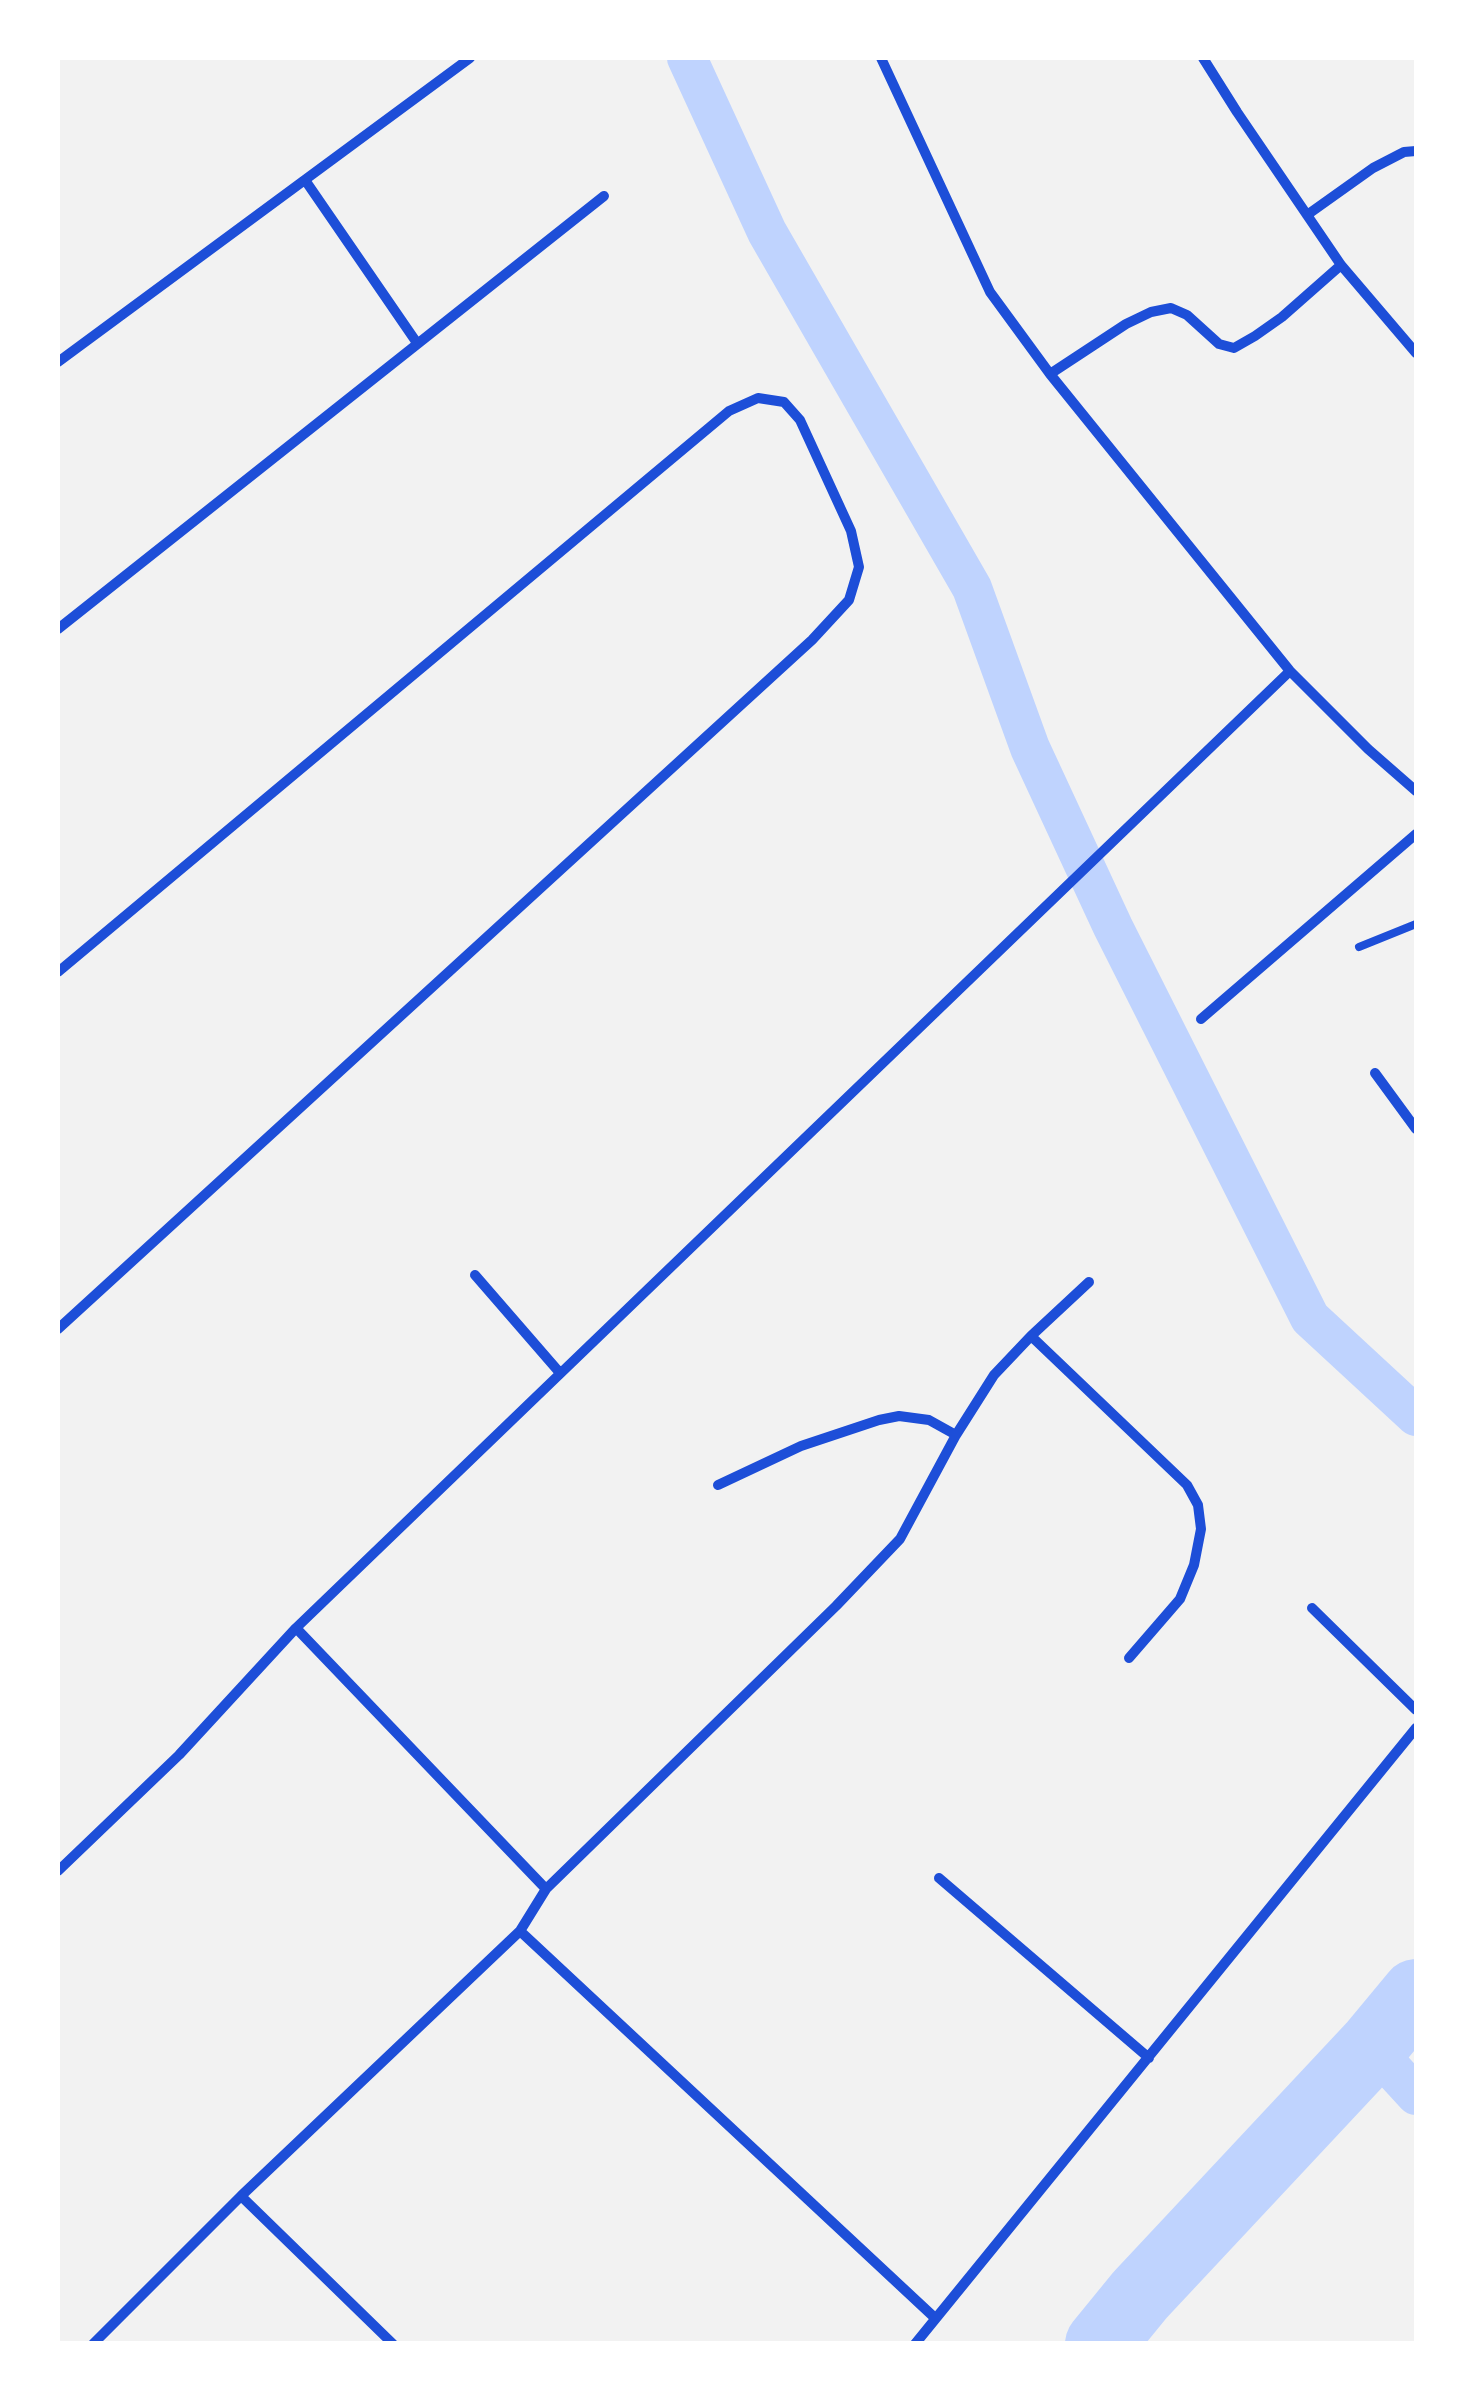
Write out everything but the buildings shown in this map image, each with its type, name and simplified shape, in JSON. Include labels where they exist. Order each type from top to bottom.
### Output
[{"type":"street","points":[[58,362],[470,58]]},
{"type":"street","points":[[881,58],[990,292],[1050,374],[1290,671],[1416,791]]},
{"type":"street","points":[[1203,58],[1340,266],[1416,353]]},
{"type":"street","points":[[1307,216],[1373,168],[1404,152],[1416,151]]},
{"type":"street","points":[[305,180],[418,343]]},
{"type":"street","points":[[58,628],[604,196]]},
{"type":"street","points":[[1050,374],[1126,324],[1171,308],[1187,314],[1219,344],[1234,348],[1282,318],[1340,266]]},
{"type":"street","points":[[58,972],[729,411],[758,398],[784,402],[800,420],[851,531],[859,566],[849,600],[812,640],[58,1330]]},
{"type":"street","points":[[58,1871],[179,1755],[296,1628],[1290,671]]},
{"type":"street","points":[[1201,1019],[1416,834]]},
{"type":"street","points":[[1375,1073],[1416,1129]]},
{"type":"street","points":[[475,1274],[560,1373]]},
{"type":"street","points":[[93,2344],[241,2196],[520,1931],[546,1889],[900,1539],[956,1435],[994,1375],[1089,1282]]},
{"type":"street","points":[[1031,1336],[1187,1486],[1198,1505],[1201,1529],[1194,1565],[1180,1598],[1130,1658]]},
{"type":"street","points":[[718,1485],[802,1446],[879,1420],[899,1416],[928,1420],[956,1435]]},
{"type":"street","points":[[1312,1608],[1416,1710]]},
{"type":"street","points":[[296,1628],[546,1889]]},
{"type":"street","points":[[915,2344],[1416,1728]]},
{"type":"street","points":[[938,1878],[1149,2058]]},
{"type":"street","points":[[520,1931],[936,2318]]},
{"type":"street","points":[[241,2196],[393,2344]]},
{"type":"lane","points":[[1359,947],[1416,924]]},
{"type":"waterway","points":[[687,58],[767,232],[972,588],[1030,748],[1113,927],[1310,1318],[1416,1416]]},
{"type":"waterway","points":[[1100,2344],[1140,2295],[1372,2047],[1416,1994]]},
{"type":"waterway","points":[[1372,2047],[1416,2095]]}]
